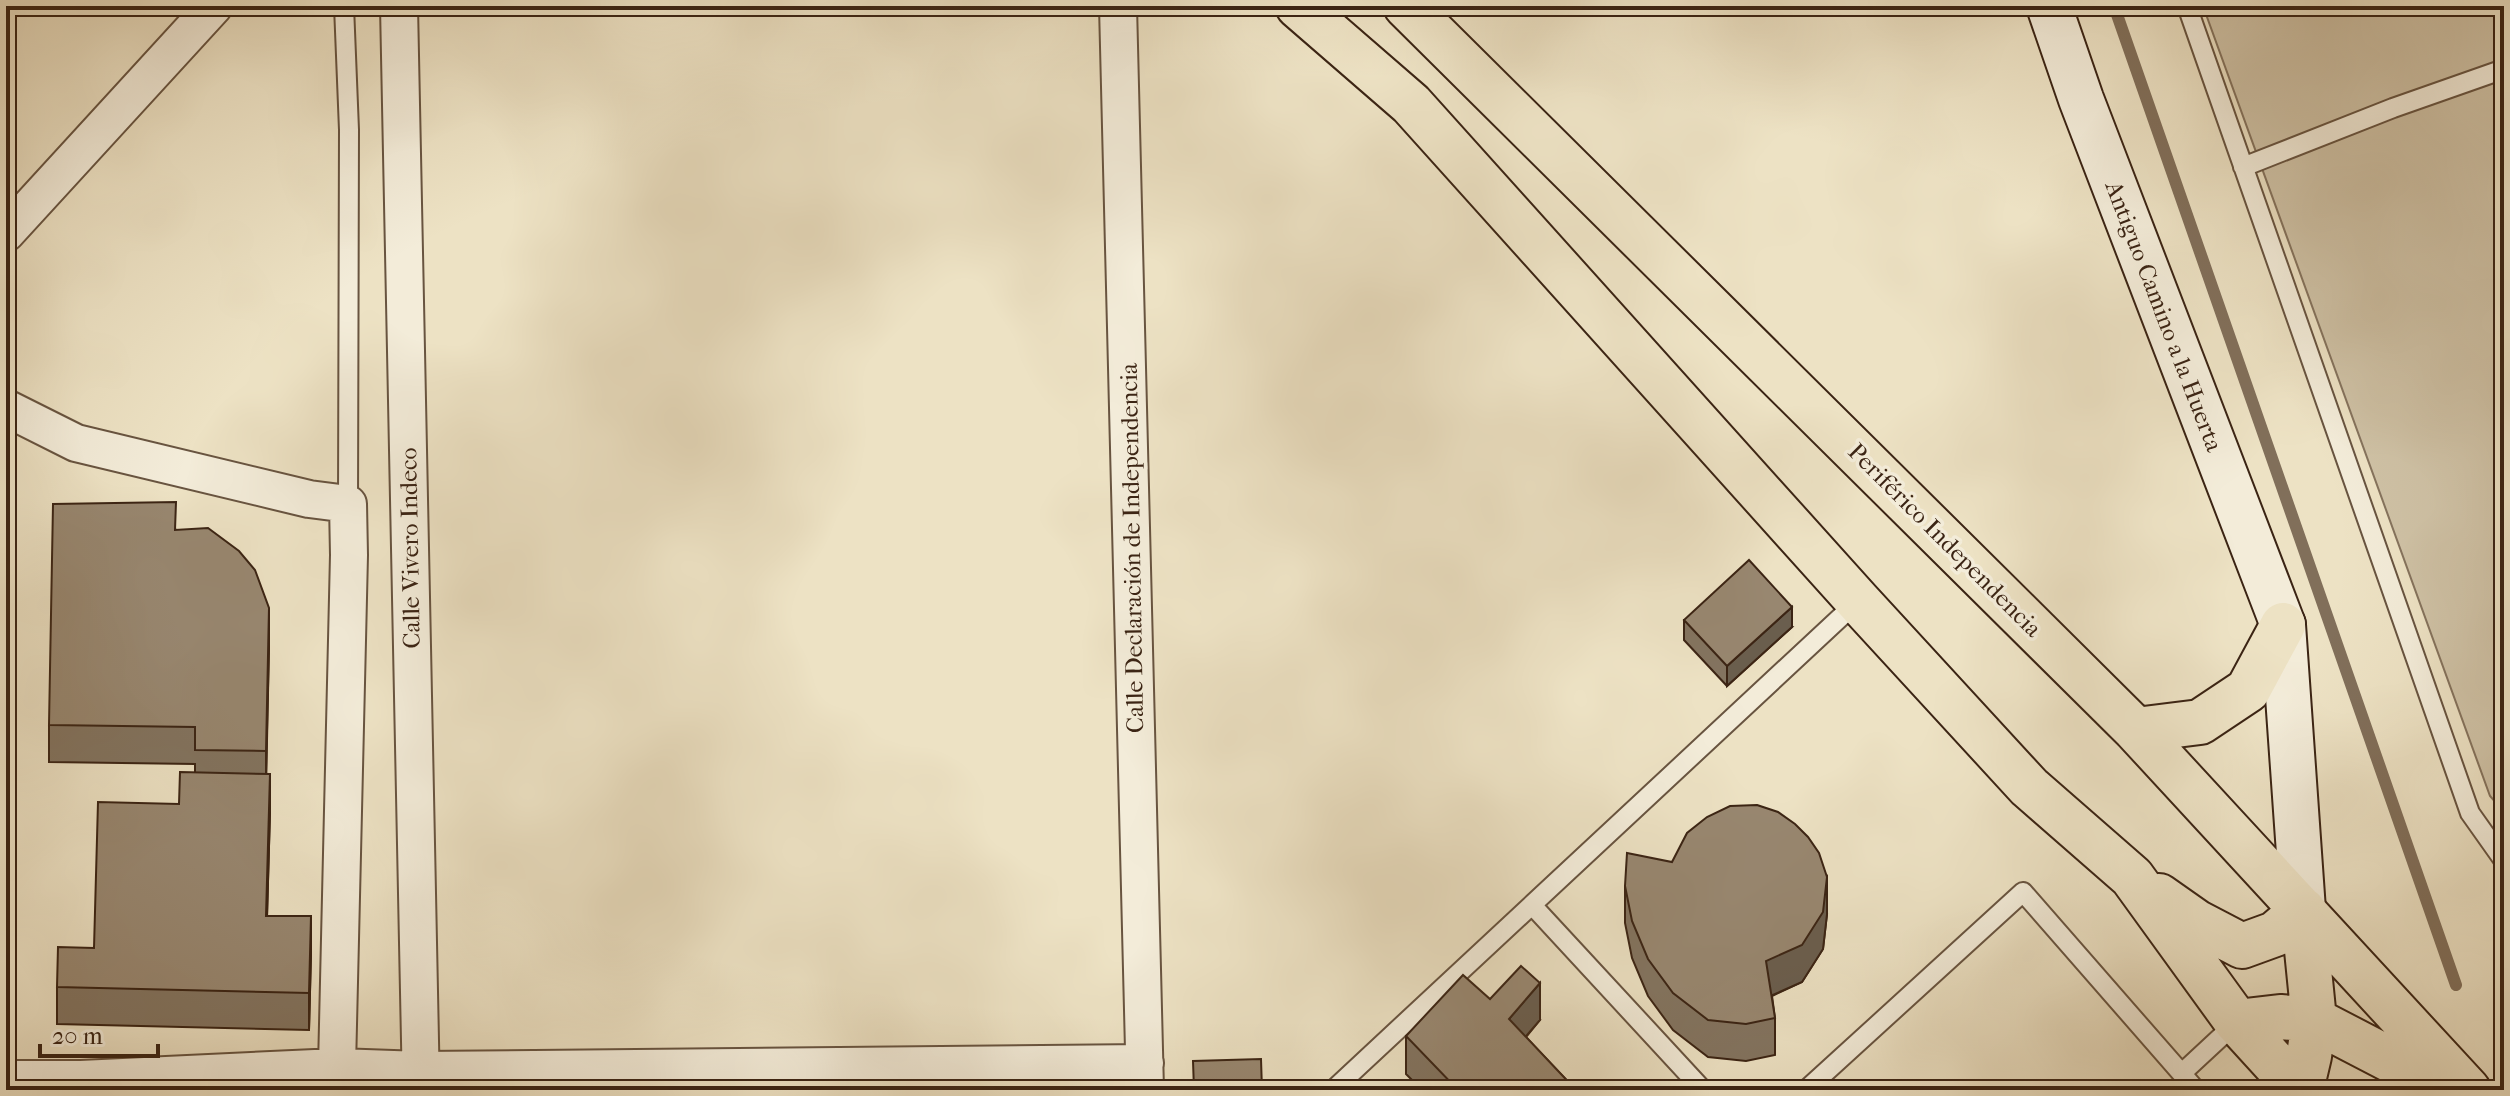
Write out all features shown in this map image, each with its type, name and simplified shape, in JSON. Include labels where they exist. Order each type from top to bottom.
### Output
[{"type":"highway","points":[[1298,6],[1411,104],[2029,787],[2132,877],[2196,922],[2242,946],[2275,934],[2303,910]]},
{"type":"highway","name":"Periférico Independencia","points":[[1406,6],[2136,730],[2468,1090]]},
{"type":"highway","points":[[2136,730],[2200,722],[2248,690],[2283,625]]},
{"type":"highway","points":[[2132,877],[2237,1022],[2300,1090]]},
{"type":"highway","points":[[2300,1090],[2314,1020],[2303,910]]},
{"type":"highway","points":[[2237,1022],[2280,1017],[2314,1020],[2414,1072],[2436,1090]]},
{"type":"street","points":[[6,233],[214,6]]},
{"type":"street","name":"Calle Vivero Indeco","points":[[399,6],[421,1080]]},
{"type":"street","name":"Calle Declaración de Independencia","points":[[1118,6],[1145,1076]]},
{"type":"street","name":"Antiguo Camino a la Huerta","points":[[2049,6],[2081,99],[2283,625],[2303,910]]},
{"type":"street","points":[[6,408],[76,443],[294,495],[348,504],[337,1067]]},
{"type":"street","points":[[6,1079],[81,1085],[337,1067],[421,1080],[1145,1076]]},
{"type":"lane","points":[[344,6],[349,130],[348,504]]},
{"type":"lane","points":[[2187,6],[2470,813],[2504,861]]},
{"type":"lane","points":[[2243,167],[2393,108],[2504,69]]},
{"type":"lane","points":[[1333,1090],[1858,601]]},
{"type":"lane","points":[[1806,1090],[2023,892],[2196,1090]]},
{"type":"lane","points":[[1532,905],[1703,1090]]},
{"type":"lane","points":[[2182,1073],[2237,1022]]},
{"type":"shaded area","points":[[2203,6],[2504,6],[2504,812],[2490,796]]},
{"type":"building","points":[[176,502],[175,530],[208,528],[239,551],[255,570],[269,608],[266,751],[195,750],[195,727],[49,725],[53,504]]},
{"type":"building","points":[[1749,560],[1792,607],[1727,666],[1684,620]]},
{"type":"building","points":[[180,772],[270,774],[266,916],[311,916],[309,993],[57,987],[58,947],[94,948],[98,802],[179,804]]},
{"type":"building","points":[[1757,805],[1778,812],[1795,824],[1819,853],[1827,877],[1823,912],[1802,945],[1766,961],[1775,1018],[1746,1024],[1708,1020],[1673,993],[1648,959],[1632,921],[1625,886],[1627,853],[1672,862],[1687,833],[1707,817],[1730,806]]},
{"type":"building","points":[[1521,966],[1540,983],[1509,1019],[1576,1090],[1458,1090],[1406,1036],[1463,975],[1490,999]]},
{"type":"building","points":[[1261,1059],[1262,1090],[1194,1090],[1193,1061]]},
{"type":"waterway","points":[[2114,6],[2456,985]]}]
